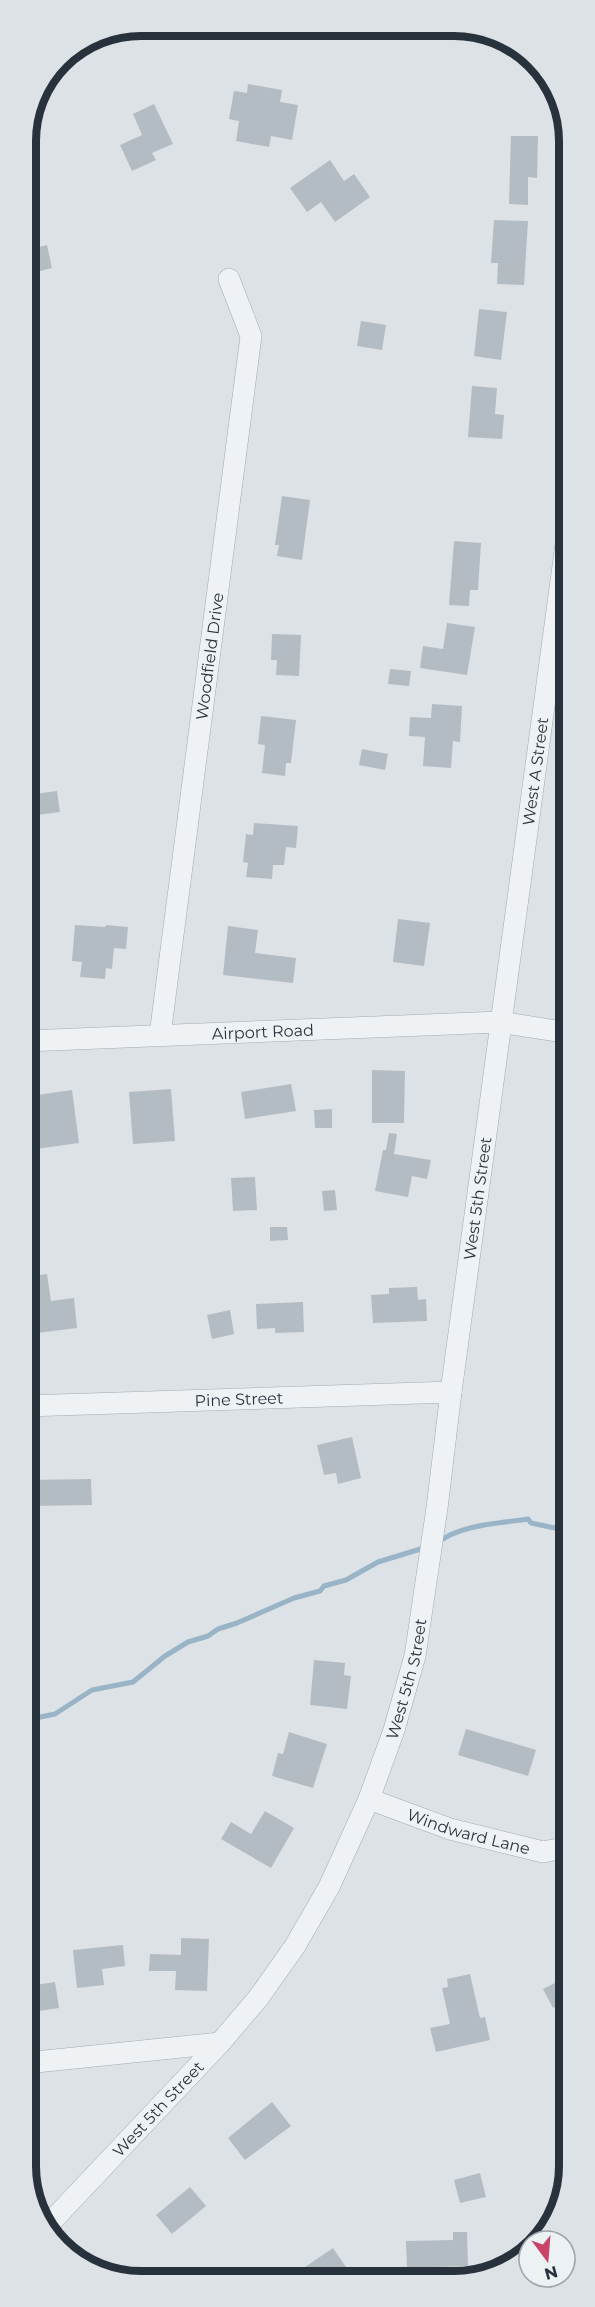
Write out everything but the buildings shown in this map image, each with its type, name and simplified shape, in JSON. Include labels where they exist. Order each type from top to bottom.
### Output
[{"type":"street","name":"Woodfield Drive","points":[[160,1035],[251,336],[228,279]]},
{"type":"street","name":"West A Street","points":[[500,1022],[559,594]]},
{"type":"street","name":"Airport Road","points":[[36,1041],[500,1022],[559,1031]]},
{"type":"street","name":"West 5th Street","points":[[52,2221],[220,2043],[260,1997],[295,1946],[329,1887],[369,1799],[394,1730],[415,1656],[437,1508],[450,1392],[500,1022]]},
{"type":"street","name":"Pine Street","points":[[36,1406],[450,1392]]},
{"type":"street","name":"Windward Lane","points":[[369,1799],[450,1829],[543,1852],[559,1849]]},
{"type":"street","points":[[36,2062],[220,2043]]},
{"type":"waterway","points":[[438,1543],[456,1532],[528,1519],[531,1523],[559,1529]]},
{"type":"waterway","points":[[36,1718],[55,1714],[92,1690],[133,1682],[165,1656],[188,1642],[208,1636],[218,1629],[294,1598],[320,1591],[324,1586],[346,1580],[378,1562],[427,1547]]}]
